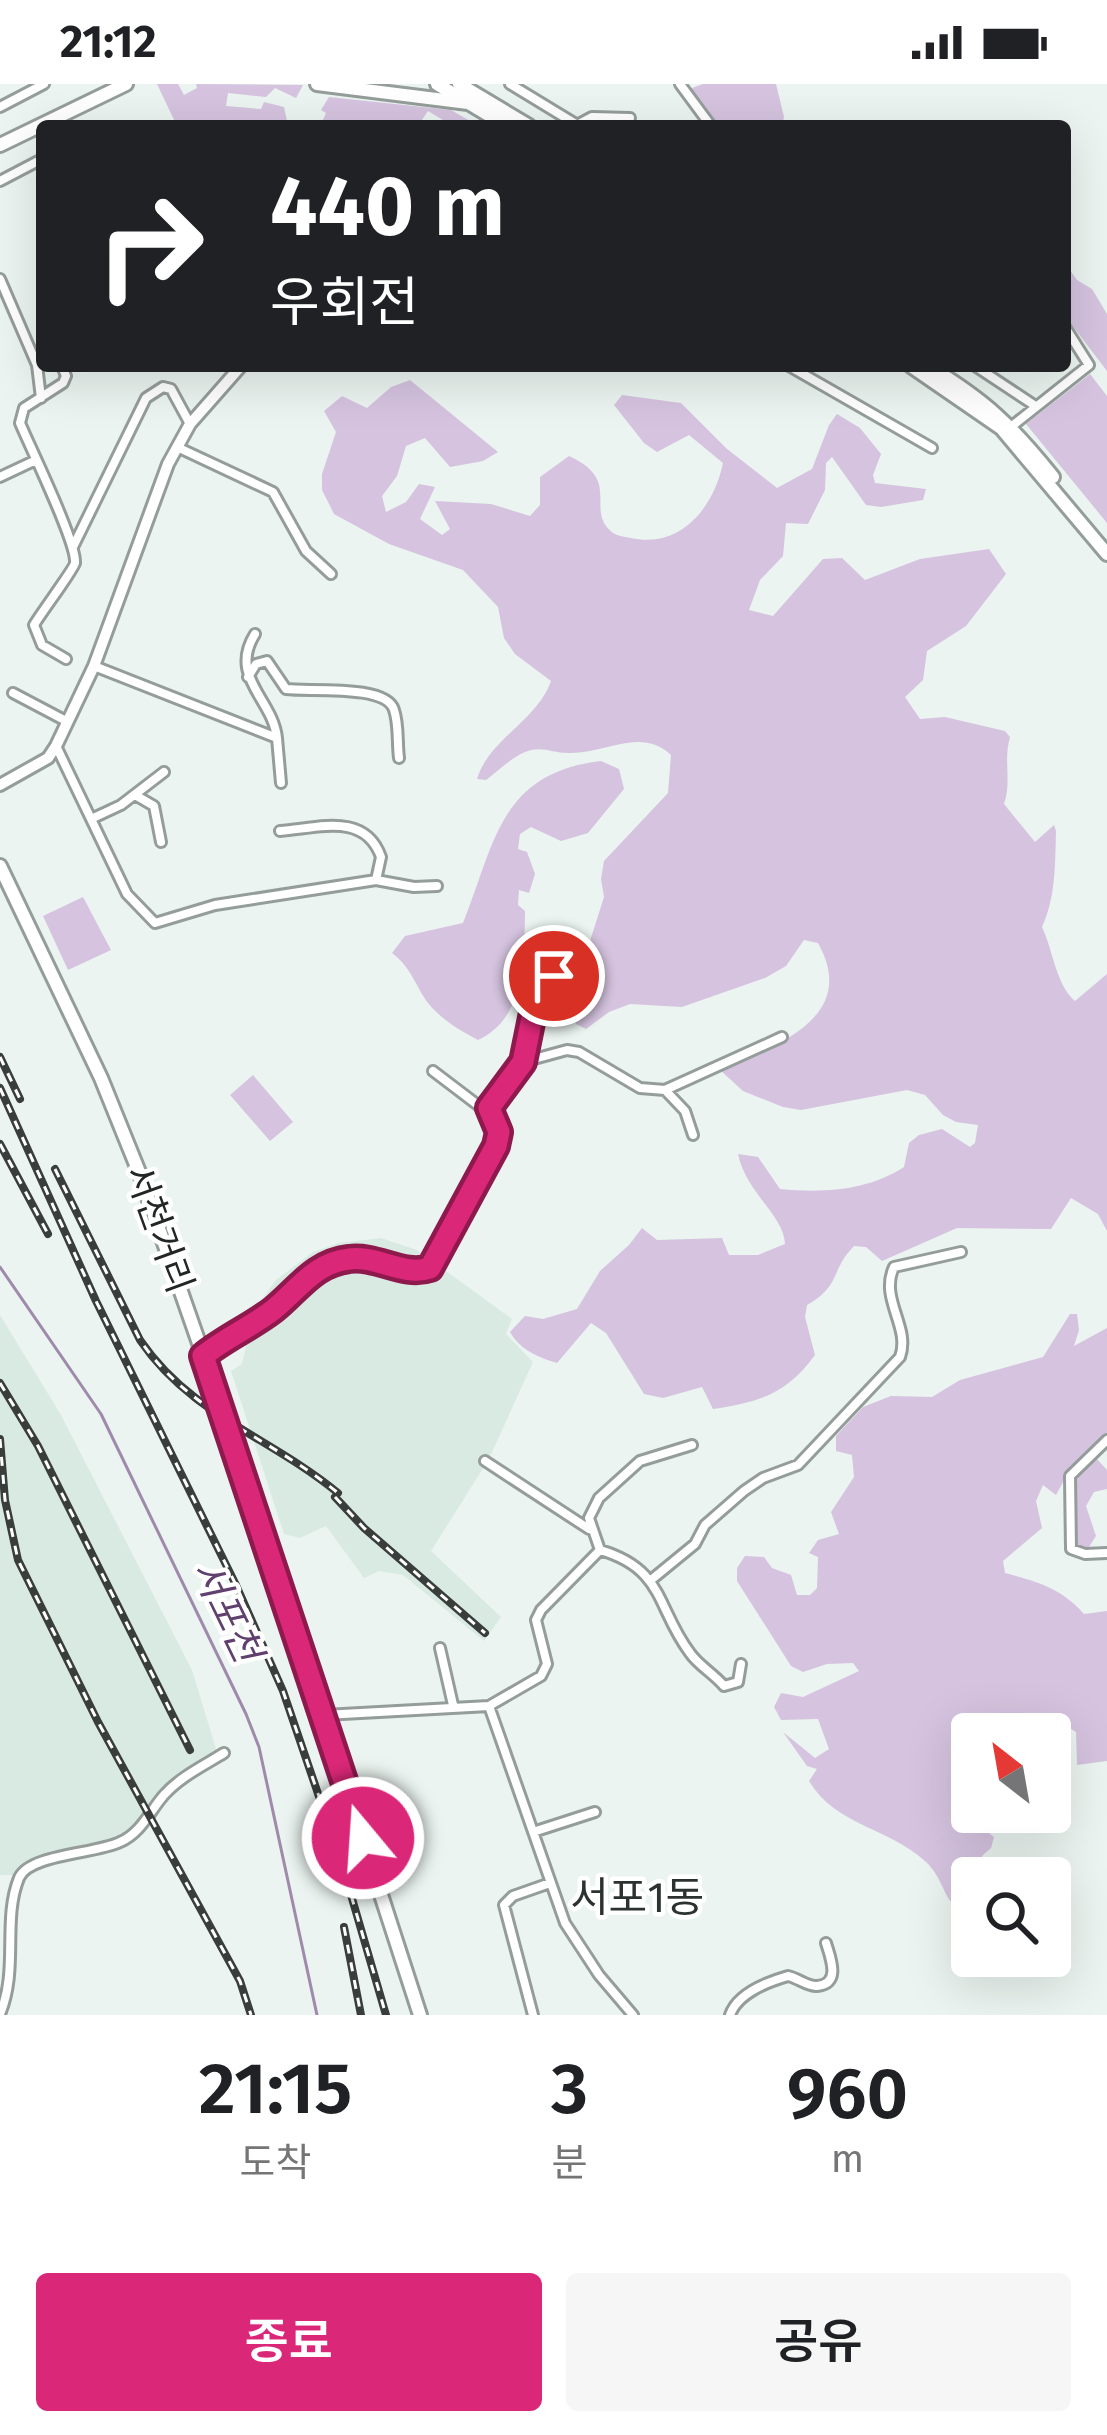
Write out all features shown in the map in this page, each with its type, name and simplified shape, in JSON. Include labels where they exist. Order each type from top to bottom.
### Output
[{"type":"main road","points":[[0,136],[106,84]]},
{"type":"main road","points":[[52,120],[125,84]]},
{"type":"main road","points":[[317,84],[472,94]]},
{"type":"main road","points":[[437,84],[472,94],[518,120]]},
{"type":"main road","points":[[459,84],[500,120]]},
{"type":"main road","points":[[0,146],[36,128]]},
{"type":"main road","points":[[919,372],[1001,428],[1107,554]]},
{"type":"main road","points":[[938,372],[1012,426],[1107,543]]},
{"type":"main road","name":"서천거리","points":[[0,866],[101,1078],[141,1177],[324,1715],[420,2015]]},
{"type":"street","points":[[0,107],[44,84]]},
{"type":"street","points":[[510,84],[570,120]]},
{"type":"street","points":[[680,84],[707,120]]},
{"type":"street","points":[[587,120],[630,118]]},
{"type":"street","points":[[0,181],[36,163]]},
{"type":"street","points":[[0,279],[36,360]]},
{"type":"street","points":[[1012,426],[1089,365],[1071,336]]},
{"type":"street","points":[[39,372],[41,398]]},
{"type":"street","points":[[64,372],[63,383],[24,408],[20,423],[73,548],[73,569],[44,604],[34,625],[42,645],[67,658]]},
{"type":"street","points":[[0,785],[48,758],[56,746],[94,666],[177,447],[190,424],[236,372]]},
{"type":"street","points":[[799,372],[932,448]]},
{"type":"street","points":[[985,372],[1035,406]]},
{"type":"street","points":[[73,548],[146,398],[163,387],[171,389],[190,424]]},
{"type":"street","points":[[177,447],[273,492],[306,551],[331,574]]},
{"type":"street","points":[[0,477],[35,460]]},
{"type":"street","points":[[255,634],[246,650],[248,677],[276,722],[281,783]]},
{"type":"street","points":[[248,677],[256,664],[267,661],[289,690],[333,690],[386,698],[394,708],[399,758]]},
{"type":"street","points":[[94,666],[278,738]]},
{"type":"street","points":[[13,693],[68,722]]},
{"type":"street","points":[[56,746],[128,894],[154,923],[215,905],[376,880],[437,886]]},
{"type":"street","points":[[92,819],[164,772]]},
{"type":"street","points":[[135,794],[154,806],[161,842]]},
{"type":"street","points":[[280,831],[360,828],[370,835],[382,857],[376,880]]},
{"type":"street","points":[[489,1108],[523,1062],[535,1003],[554,976]]},
{"type":"street","points":[[523,1062],[574,1050],[640,1088],[664,1090],[782,1037]]},
{"type":"street","points":[[433,1071],[479,1106],[489,1108]]},
{"type":"street","points":[[664,1090],[685,1111],[693,1135]]},
{"type":"street","points":[[203,1356],[274,1310],[306,1277],[325,1266],[370,1258],[406,1270],[430,1268],[499,1137],[489,1108]]},
{"type":"street","points":[[651,1580],[695,1544],[705,1526],[744,1491],[763,1478],[798,1466],[899,1358],[903,1343],[888,1286],[894,1267],[961,1252]]},
{"type":"street","points":[[1107,1440],[1070,1476],[1068,1490],[1071,1549],[1107,1552]]},
{"type":"street","points":[[692,1445],[640,1461],[592,1507],[591,1530],[599,1550],[628,1562],[651,1580],[690,1654],[724,1685],[738,1682],[741,1664]]},
{"type":"street","points":[[485,1461],[591,1530]]},
{"type":"street","points":[[324,1715],[489,1706],[541,1676],[547,1664],[536,1620],[599,1550]]},
{"type":"street","points":[[440,1648],[453,1705]]},
{"type":"street","points":[[489,1706],[565,1923],[599,1976],[633,2015]]},
{"type":"street","points":[[0,2014],[11,1981],[16,1892],[22,1873],[36,1862],[121,1842],[137,1831],[180,1780],[224,1753]]},
{"type":"street","points":[[533,1832],[595,1812]]},
{"type":"street","points":[[533,2015],[504,1904],[550,1883]]},
{"type":"street","points":[[730,2015],[738,2001],[777,1979],[788,1976],[810,1985],[823,1984],[834,1968],[826,1943]]},
{"type":"shaded area","points":[[157,84],[178,84],[184,95],[197,88],[196,84],[303,85],[296,98],[275,88],[266,97],[228,93],[226,106],[261,109],[264,102],[284,107],[287,120],[174,120]]},
{"type":"shaded area","points":[[776,84],[783,120],[711,120],[692,88]]},
{"type":"shaded area","points":[[329,97],[451,110],[468,120],[443,120],[428,111],[422,120],[323,120],[326,113],[321,110]]},
{"type":"shaded area","points":[[1071,272],[1092,289],[1107,314],[1107,371],[1071,324]]},
{"type":"shaded area","points":[[1090,374],[1107,396],[1107,523],[1026,424]]},
{"type":"shaded area","points":[[410,380],[498,452],[483,461],[450,467],[425,438],[406,446],[397,476],[382,496],[386,512],[406,502],[419,484],[435,487],[420,519],[442,535],[450,529],[435,501],[491,504],[530,516],[540,505],[540,477],[569,456],[595,475],[601,515],[613,533],[649,540],[680,531],[712,495],[723,463],[689,435],[657,452],[614,405],[622,395],[681,403],[727,449],[777,488],[812,469],[837,414],[860,428],[881,454],[875,483],[926,489],[923,500],[866,505],[832,457],[826,463],[825,490],[808,524],[786,523],[783,556],[760,580],[749,610],[773,616],[823,559],[842,558],[865,580],[920,559],[989,549],[1006,574],[966,626],[927,651],[923,680],[905,697],[920,719],[945,717],[1005,731],[1010,737],[1004,804],[1035,842],[1054,825],[1054,880],[1042,927],[1056,967],[1075,1001],[1107,974],[1107,1231],[1098,1214],[1071,1198],[1051,1229],[957,1228],[882,1261],[866,1247],[854,1246],[826,1291],[807,1305],[805,1317],[815,1355],[804,1368],[783,1387],[758,1399],[713,1409],[702,1387],[663,1398],[644,1394],[606,1333],[591,1323],[557,1363],[530,1352],[514,1338],[510,1332],[525,1316],[543,1319],[577,1309],[600,1271],[642,1228],[657,1240],[722,1238],[729,1255],[758,1255],[785,1244],[738,1154],[758,1157],[780,1189],[844,1188],[875,1181],[904,1167],[909,1143],[919,1135],[942,1129],[970,1147],[978,1125],[956,1122],[925,1095],[907,1090],[801,1110],[783,1107],[743,1091],[720,1070],[786,1039],[820,1010],[828,991],[828,969],[818,943],[804,940],[786,966],[765,978],[682,1007],[630,1004],[586,1029],[576,1024],[575,998],[561,996],[563,989],[576,985],[604,897],[604,861],[668,793],[671,755],[660,747],[636,742],[571,753],[537,749],[520,755],[486,780],[477,779],[492,752],[535,708],[551,681],[515,654],[504,638],[498,607],[463,570],[389,544],[334,514],[322,490],[322,474],[336,432],[324,411],[342,396],[367,408],[391,387]]},
{"type":"shaded area","points":[[601,761],[619,769],[624,789],[588,833],[561,841],[531,827],[520,834],[518,849],[527,852],[535,874],[529,893],[519,890],[518,905],[525,911],[519,984],[505,1017],[478,1040],[433,1009],[392,953],[405,936],[463,923],[494,840],[521,797],[541,780],[567,768]]},
{"type":"shaded area","points":[[83,897],[111,950],[68,970],[43,916]]},
{"type":"shaded area","points":[[253,1075],[293,1122],[270,1141],[230,1095]]},
{"type":"shaded area","points":[[381,1238],[417,1250],[512,1319],[506,1334],[533,1362],[489,1459],[431,1551],[501,1617],[484,1641],[403,1575],[379,1571],[364,1578],[326,1526],[300,1538],[284,1534],[231,1371],[242,1364],[253,1312],[276,1280],[313,1252]]},
{"type":"shaded area","points":[[1070,1314],[1077,1314],[1079,1330],[1074,1346],[1107,1328],[1107,1434],[1069,1471],[1056,1495],[1043,1485],[1036,1501],[1042,1528],[1003,1561],[1005,1573],[1058,1592],[1084,1614],[1107,1611],[1107,1761],[1077,1765],[1071,1713],[951,1713],[951,1833],[994,1837],[982,1857],[951,1857],[951,1902],[925,1861],[833,1807],[809,1781],[817,1769],[807,1766],[783,1732],[815,1758],[829,1749],[818,1719],[781,1720],[774,1707],[781,1693],[803,1697],[859,1671],[853,1663],[827,1664],[803,1672],[791,1666],[737,1581],[737,1568],[745,1556],[764,1557],[772,1568],[791,1575],[797,1595],[810,1595],[817,1588],[818,1557],[809,1553],[818,1540],[839,1534],[831,1512],[854,1477],[852,1455],[836,1451],[836,1436],[863,1407],[891,1396],[932,1397],[960,1380],[1043,1357]]},
{"type":"shaded area","points":[[0,1315],[61,1415],[192,1670],[217,1752],[163,1787],[133,1830],[114,1841],[32,1859],[17,1875],[0,1875]]},
{"type":"shaded area","points":[[1096,1458],[1107,1470],[1107,1489],[1094,1492],[1086,1506],[1096,1536],[1087,1550],[1080,1551],[1072,1543],[1073,1480]]},
{"type":"waterway","name":"서포천","points":[[0,1267],[101,1414],[246,1714],[259,1747],[317,2015]]},
{"type":"railway","points":[[0,1057],[20,1099]]},
{"type":"railway","points":[[0,1088],[283,1691],[342,1864],[386,2015]]},
{"type":"railway","points":[[0,1144],[48,1234]]},
{"type":"railway","points":[[55,1169],[140,1340],[160,1366],[207,1407],[338,1493]]},
{"type":"railway","points":[[0,1383],[38,1446],[190,1750]]},
{"type":"railway","points":[[0,1439],[5,1500],[18,1560],[98,1722],[240,1981],[251,2015]]},
{"type":"railway","points":[[335,1497],[485,1633]]},
{"type":"railway","points":[[344,1927],[361,2015]]},
{"type":"district","name":"서포1동","points":[[637,1898]]},
{"type":"route","points":[[363,1838],[203,1356],[274,1310],[306,1277],[325,1266],[370,1258],[406,1270],[430,1268],[496,1146],[499,1132],[489,1108],[523,1062],[535,1003],[554,976]]}]
